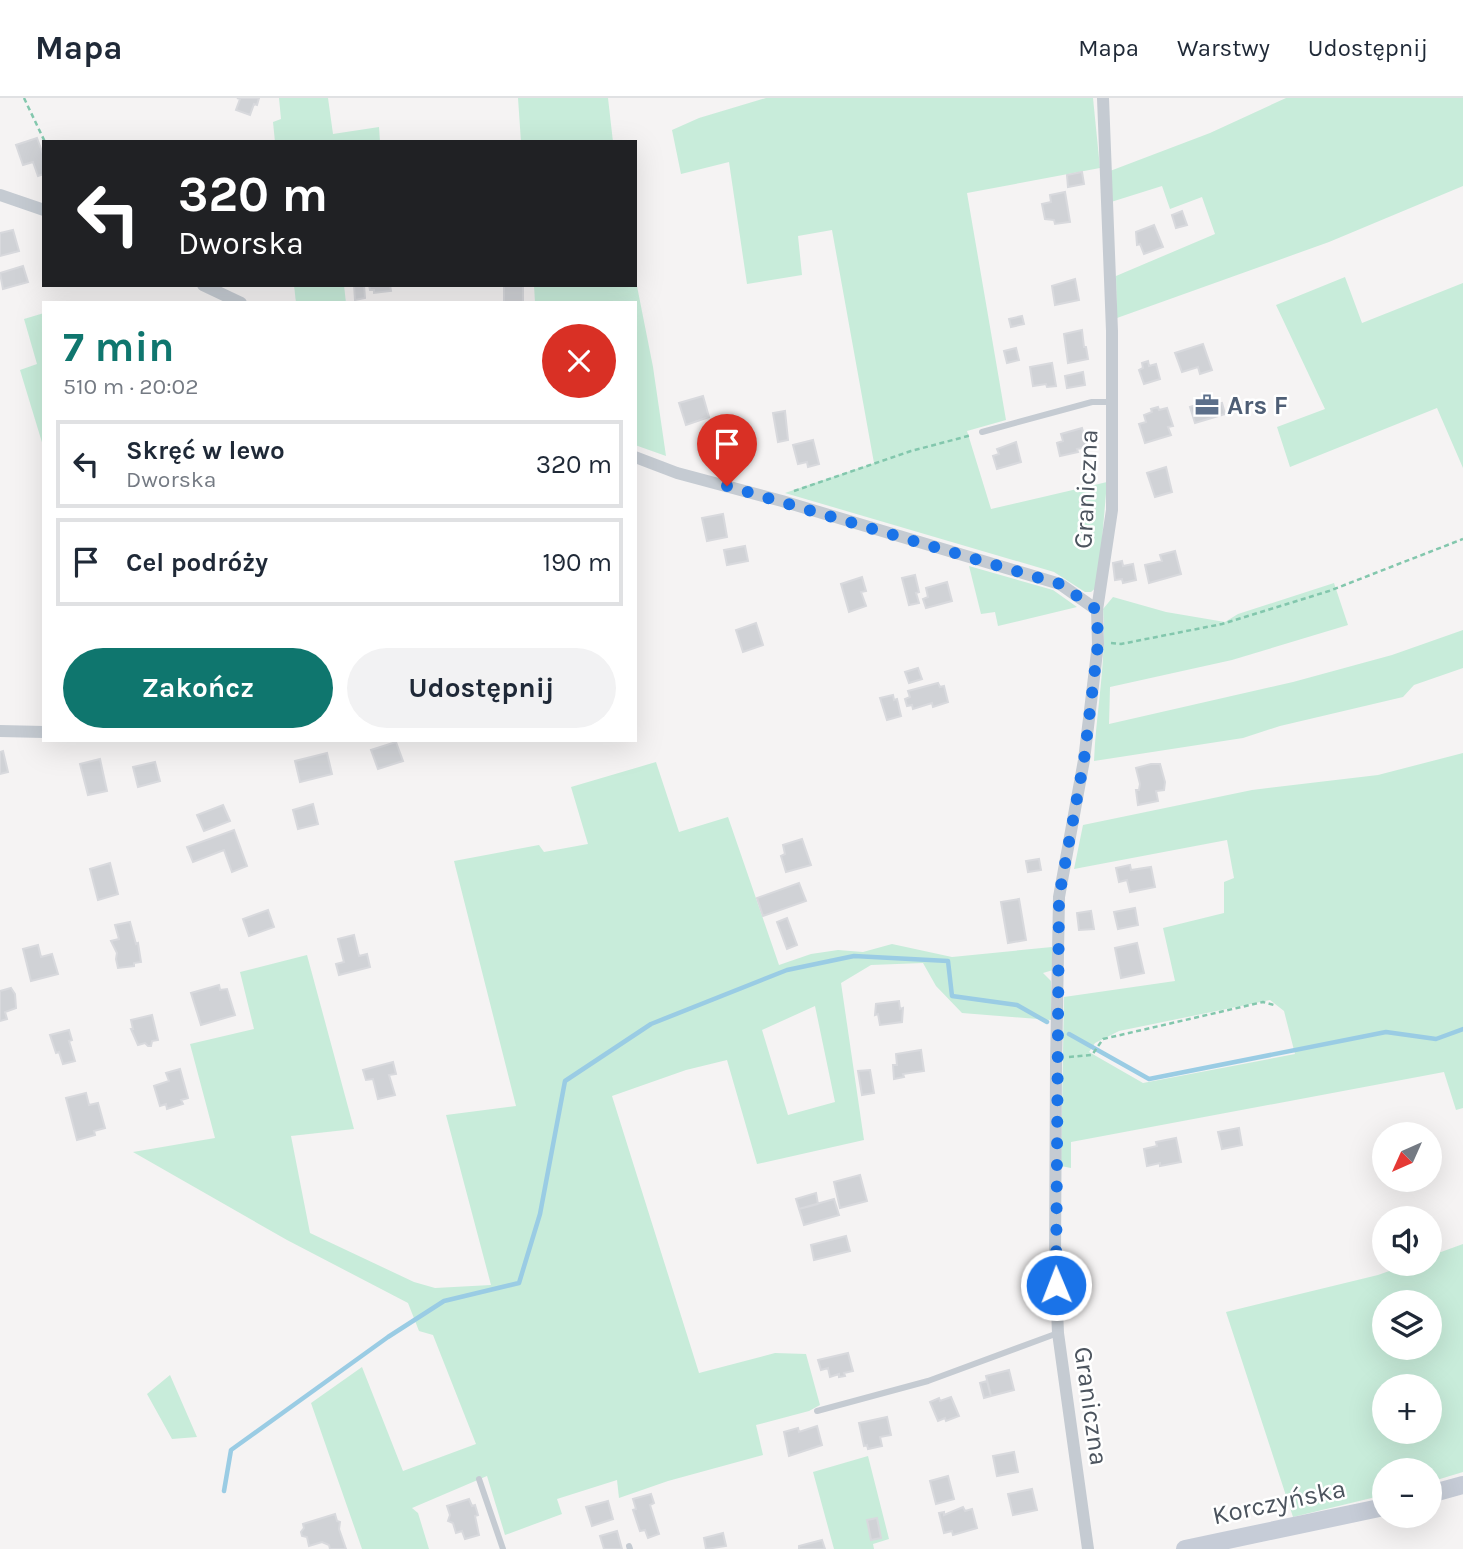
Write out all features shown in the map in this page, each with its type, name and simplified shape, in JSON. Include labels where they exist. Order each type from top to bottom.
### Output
[{"type":"main road","points":[[1442,1491],[1463,1485]]},
{"type":"main road","name":"Korczyńska","points":[[1185,1549],[1372,1510]]},
{"type":"street","name":"Graniczna","points":[[1088,1549],[1058,1333],[1055,1261],[1057,1059],[1059,897],[1084,760],[1098,640],[1097,610],[1112,510],[1114,402],[1103,98]]},
{"type":"street","points":[[0,195],[42,209]]},
{"type":"street","points":[[207,287],[238,301]]},
{"type":"street","points":[[637,458],[677,473],[782,501],[1060,584],[1097,610]]},
{"type":"street","points":[[0,731],[42,732]]},
{"type":"lane","points":[[982,432],[1092,402],[1114,402]]},
{"type":"lane","points":[[817,1411],[928,1381],[1058,1333]]},
{"type":"lane","points":[[479,1479],[503,1549]]},
{"type":"path","points":[[24,98],[44,140]]},
{"type":"path","points":[[782,501],[789,492],[911,451],[982,432]]},
{"type":"path","points":[[1098,640],[1121,644],[1222,624],[1329,591],[1463,539]]},
{"type":"path","points":[[1057,1059],[1092,1055],[1103,1039],[1263,1002],[1274,1005]]},
{"type":"green space","points":[[279,98],[328,98],[333,134],[379,127],[380,140],[275,140],[273,122],[281,119]]},
{"type":"green space","points":[[518,98],[608,98],[613,140],[521,140]]},
{"type":"green space","points":[[766,98],[1093,98],[1100,168],[967,193],[1006,420],[967,431],[991,509],[1107,482],[1098,586],[1091,592],[1085,592],[1054,572],[785,493],[874,463],[832,230],[798,236],[802,275],[747,284],[729,162],[681,174],[672,130],[699,118]]},
{"type":"green space","points":[[1286,98],[1463,98],[1463,186],[1329,242],[1117,318],[1116,276],[1215,234],[1202,197],[1170,209],[1162,186],[1111,202],[1110,171],[1210,133]]},
{"type":"green space","points":[[1345,277],[1362,323],[1463,283],[1463,468],[1437,408],[1290,467],[1277,427],[1325,409],[1276,305]]},
{"type":"green space","points":[[637,286],[653,367],[666,456],[637,446],[637,301],[535,301],[534,287]]},
{"type":"green space","points":[[294,287],[344,287],[346,301],[296,301]]},
{"type":"green space","points":[[42,314],[42,442],[20,370],[37,364],[24,319]]},
{"type":"green space","points":[[969,566],[1053,590],[1077,607],[998,626],[995,612],[981,614]]},
{"type":"green space","points":[[1334,583],[1348,625],[1232,660],[1110,687],[1109,724],[1293,682],[1392,655],[1463,630],[1463,668],[1414,685],[1403,697],[1280,726],[1243,738],[1094,761],[1102,666],[1103,609],[1113,597],[1166,612],[1225,622],[1238,614]]},
{"type":"green space","points":[[1463,753],[1463,1108],[1456,1110],[1444,1072],[1071,1142],[1071,1168],[1061,1166],[1064,997],[1175,981],[1163,928],[1224,913],[1224,882],[1234,878],[1227,840],[1074,869],[1083,825],[1252,790],[1378,775]],"holes":[[[1270,1000],[1284,1011],[1295,1054],[1143,1083],[1089,1052],[1095,1043],[1119,1031]]]},
{"type":"green space","points":[[656,762],[679,832],[728,817],[779,965],[811,954],[838,950],[863,952],[892,944],[952,957],[1052,947],[1053,970],[1043,973],[1051,981],[1051,1020],[962,1013],[936,986],[923,963],[871,965],[841,983],[864,1140],[757,1164],[727,1060],[686,1070],[612,1096],[699,1373],[775,1353],[806,1354],[820,1405],[809,1411],[756,1425],[763,1455],[668,1481],[619,1498],[617,1480],[557,1499],[562,1514],[505,1535],[487,1476],[412,1508],[418,1513],[429,1549],[362,1549],[311,1403],[362,1367],[403,1471],[476,1444],[433,1335],[419,1331],[408,1303],[287,1240],[133,1152],[215,1138],[190,1044],[254,1029],[240,972],[307,955],[354,1129],[291,1136],[310,1233],[414,1282],[435,1288],[491,1285],[446,1115],[516,1106],[454,861],[539,845],[544,852],[588,844],[571,787]],"holes":[[[815,1006],[835,1102],[788,1115],[762,1030]]]},
{"type":"green space","points":[[1463,1244],[1463,1472],[1442,1478],[1442,1458],[1372,1458],[1372,1498],[1293,1517],[1226,1312],[1374,1276],[1442,1276],[1442,1252]]},
{"type":"green space","points":[[170,1375],[197,1437],[172,1439],[147,1394]]},
{"type":"green space","points":[[868,1456],[889,1539],[873,1544],[874,1549],[834,1549],[813,1472]]},
{"type":"building","points":[[237,98],[259,98],[250,115],[236,110],[240,99]]},
{"type":"building","points":[[37,138],[42,152],[42,175],[38,176],[33,162],[23,165],[16,145]]},
{"type":"building","points":[[1082,172],[1084,184],[1068,187],[1067,175]]},
{"type":"building","points":[[1065,192],[1070,222],[1055,224],[1054,220],[1045,219],[1042,204],[1051,202],[1050,195]]},
{"type":"building","points":[[1182,211],[1187,225],[1176,228],[1172,215]]},
{"type":"building","points":[[1154,225],[1163,247],[1144,254],[1140,244],[1137,245],[1136,232]]},
{"type":"building","points":[[13,230],[19,251],[0,256],[0,233]]},
{"type":"building","points":[[23,266],[28,282],[3,289],[0,273]]},
{"type":"building","points":[[1075,279],[1079,300],[1055,305],[1052,286]]},
{"type":"building","points":[[354,287],[364,287],[365,298],[355,300]]},
{"type":"building","points":[[369,287],[390,287],[391,291],[374,293],[374,290],[370,290]]},
{"type":"building","points":[[504,287],[523,287],[523,301],[504,301]]},
{"type":"building","points":[[1022,316],[1024,324],[1011,327],[1009,319]]},
{"type":"building","points":[[1082,330],[1088,359],[1068,363],[1064,334]]},
{"type":"building","points":[[1203,344],[1212,370],[1200,374],[1198,367],[1182,372],[1175,353]]},
{"type":"building","points":[[1016,348],[1019,360],[1007,363],[1004,351]]},
{"type":"building","points":[[1148,361],[1149,366],[1156,364],[1160,379],[1144,384],[1139,370],[1143,368],[1142,363]]},
{"type":"building","points":[[1052,363],[1056,386],[1033,386],[1030,367]]},
{"type":"building","points":[[1083,372],[1085,385],[1067,388],[1065,376]]},
{"type":"building","points":[[703,396],[709,417],[686,425],[679,403]]},
{"type":"building","points":[[1215,399],[1217,404],[1222,403],[1225,414],[1195,423],[1190,407],[1203,403],[1202,400]]},
{"type":"building","points":[[1158,407],[1159,410],[1167,408],[1173,426],[1168,427],[1171,435],[1145,443],[1139,424],[1146,422],[1144,415]]},
{"type":"building","points":[[785,411],[788,440],[778,442],[773,413]]},
{"type":"building","points":[[1082,428],[1087,447],[1060,456],[1057,443],[1063,441],[1061,434]]},
{"type":"building","points":[[813,440],[819,464],[808,467],[807,462],[798,464],[793,445]]},
{"type":"building","points":[[1016,442],[1021,462],[997,469],[993,456],[999,454],[997,449]]},
{"type":"building","points":[[1166,467],[1172,492],[1155,497],[1147,473]]},
{"type":"building","points":[[723,514],[727,537],[707,541],[702,518]]},
{"type":"building","points":[[745,546],[748,561],[727,565],[724,550]]},
{"type":"building","points":[[1175,551],[1181,574],[1149,583],[1145,565],[1162,561],[1160,555]]},
{"type":"building","points":[[1122,561],[1123,566],[1133,564],[1136,580],[1123,583],[1122,579],[1115,580],[1113,563]]},
{"type":"building","points":[[915,575],[919,603],[909,605],[902,578]]},
{"type":"building","points":[[862,577],[866,591],[861,592],[866,606],[849,612],[841,584]]},
{"type":"building","points":[[947,582],[952,601],[926,608],[923,599],[928,597],[926,588]]},
{"type":"building","points":[[756,623],[763,645],[743,652],[736,630]]},
{"type":"building","points":[[918,668],[922,679],[909,683],[905,672]]},
{"type":"building","points":[[938,683],[940,687],[944,686],[948,702],[933,707],[932,703],[913,709],[912,705],[907,706],[905,699],[910,697],[908,691]]},
{"type":"building","points":[[893,695],[894,700],[897,699],[901,716],[887,720],[880,698]]},
{"type":"building","points":[[396,742],[403,761],[378,769],[371,750]]},
{"type":"building","points":[[3,751],[8,772],[0,774],[0,752]]},
{"type":"building","points":[[327,753],[332,774],[300,782],[295,761]]},
{"type":"building","points":[[100,759],[107,791],[88,795],[80,764]]},
{"type":"building","points":[[155,762],[160,781],[138,787],[133,767]]},
{"type":"building","points":[[1160,764],[1165,782],[1164,790],[1156,791],[1158,801],[1138,805],[1136,790],[1139,790],[1140,784],[1136,768]]},
{"type":"building","points":[[313,804],[318,824],[298,829],[293,810]]},
{"type":"building","points":[[223,805],[230,821],[204,831],[197,815]]},
{"type":"building","points":[[234,830],[247,866],[232,872],[224,850],[193,862],[187,847]]},
{"type":"building","points":[[802,839],[811,865],[786,872],[781,856],[785,854],[783,845]]},
{"type":"building","points":[[1039,859],[1041,870],[1028,872],[1026,861]]},
{"type":"building","points":[[110,863],[118,894],[98,900],[90,869]]},
{"type":"building","points":[[1130,865],[1131,870],[1151,867],[1155,887],[1130,892],[1127,880],[1119,882],[1116,868]]},
{"type":"building","points":[[799,883],[806,901],[763,916],[757,898]]},
{"type":"building","points":[[1019,899],[1026,940],[1008,943],[1001,902]]},
{"type":"building","points":[[1135,908],[1138,925],[1118,929],[1114,912]]},
{"type":"building","points":[[268,910],[274,927],[249,936],[243,919]]},
{"type":"building","points":[[1091,911],[1094,929],[1079,930],[1077,913]]},
{"type":"building","points":[[787,918],[797,945],[787,949],[777,922]]},
{"type":"building","points":[[130,922],[136,944],[138,943],[141,962],[134,963],[134,966],[118,968],[117,953],[111,941],[119,939],[115,925]]},
{"type":"building","points":[[354,935],[359,956],[367,954],[370,967],[339,975],[336,964],[344,962],[338,939]]},
{"type":"building","points":[[1137,943],[1144,973],[1121,978],[1115,948]]},
{"type":"building","points":[[38,945],[41,957],[52,954],[58,974],[31,981],[23,949]]},
{"type":"building","points":[[219,985],[220,990],[227,989],[235,1015],[201,1025],[191,993]]},
{"type":"building","points":[[11,988],[15,994],[16,1008],[5,1012],[7,1019],[0,1021],[0,991]]},
{"type":"building","points":[[899,1001],[900,1009],[903,1008],[902,1022],[880,1025],[878,1014],[875,1015],[876,1004]]},
{"type":"building","points":[[152,1015],[158,1040],[152,1041],[151,1046],[145,1043],[138,1045],[131,1029],[131,1020]]},
{"type":"building","points":[[69,1030],[75,1061],[63,1064],[50,1035]]},
{"type":"building","points":[[921,1050],[924,1071],[903,1074],[904,1077],[894,1079],[893,1065],[897,1065],[896,1054]]},
{"type":"building","points":[[393,1062],[396,1074],[389,1075],[395,1095],[378,1099],[373,1079],[366,1080],[363,1070]]},
{"type":"building","points":[[180,1069],[188,1098],[181,1100],[183,1104],[167,1109],[166,1104],[160,1106],[154,1086],[169,1081],[166,1073]]},
{"type":"building","points":[[870,1070],[874,1093],[862,1095],[858,1071]]},
{"type":"building","points":[[86,1093],[89,1105],[98,1103],[105,1128],[94,1131],[95,1135],[77,1140],[66,1098]]},
{"type":"building","points":[[1239,1128],[1242,1145],[1222,1149],[1218,1132]]},
{"type":"building","points":[[1176,1138],[1181,1162],[1147,1166],[1144,1149],[1157,1146],[1156,1142]]},
{"type":"building","points":[[860,1175],[867,1201],[840,1208],[834,1182]]},
{"type":"building","points":[[816,1193],[818,1204],[799,1209],[796,1199]]},
{"type":"building","points":[[834,1199],[839,1215],[804,1225],[799,1209]]},
{"type":"building","points":[[846,1236],[850,1251],[814,1260],[811,1245]]},
{"type":"building","points":[[848,1353],[853,1371],[844,1373],[845,1376],[839,1377],[839,1374],[830,1377],[828,1368],[821,1370],[818,1360]]},
{"type":"building","points":[[1009,1370],[1014,1390],[991,1396],[986,1376]]},
{"type":"building","points":[[987,1381],[991,1396],[984,1398],[980,1383]]},
{"type":"building","points":[[951,1397],[959,1416],[938,1421],[930,1402]]},
{"type":"building","points":[[887,1417],[891,1435],[880,1437],[882,1446],[868,1449],[867,1445],[864,1446],[859,1423]]},
{"type":"building","points":[[817,1426],[822,1445],[789,1456],[784,1432],[798,1428],[799,1432]]},
{"type":"building","points":[[1014,1452],[1018,1472],[997,1476],[993,1456]]},
{"type":"building","points":[[948,1476],[954,1499],[936,1504],[930,1481]]},
{"type":"building","points":[[1032,1489],[1037,1510],[1013,1515],[1008,1494]]},
{"type":"building","points":[[651,1494],[654,1503],[650,1505],[659,1534],[648,1538],[645,1530],[640,1531],[633,1510],[636,1509],[633,1499]]},
{"type":"building","points":[[469,1499],[472,1506],[475,1505],[478,1515],[475,1516],[479,1535],[465,1539],[462,1531],[456,1533],[453,1523],[448,1521],[450,1515],[447,1506]]},
{"type":"building","points":[[608,1501],[613,1519],[592,1526],[586,1507]]},
{"type":"building","points":[[963,1507],[965,1511],[972,1509],[977,1528],[953,1535],[952,1531],[944,1533],[939,1513],[944,1512],[944,1515]]},
{"type":"building","points":[[335,1514],[340,1522],[339,1529],[346,1549],[330,1549],[329,1545],[322,1542],[309,1546],[307,1537],[302,1536],[303,1524]]},
{"type":"building","points":[[877,1518],[881,1538],[871,1540],[867,1520]]},
{"type":"building","points":[[617,1531],[622,1549],[604,1549],[600,1536]]},
{"type":"building","points":[[723,1533],[726,1546],[706,1549],[704,1538]]},
{"type":"building","points":[[822,1540],[825,1549],[799,1549],[799,1546]]},
{"type":"waterway","points":[[224,1491],[231,1450],[388,1337],[444,1301],[519,1283],[540,1214],[565,1081],[651,1024],[787,970],[854,956],[948,961],[952,996],[1017,1005],[1047,1022]]},
{"type":"waterway","points":[[1069,1034],[1149,1079],[1386,1032],[1436,1039],[1463,1029]]},
{"type":"place","name":"Ars F","points":[[1207,405]]},
{"type":"route","points":[[727,486],[1060,584],[1097,610],[1098,644],[1084,760],[1059,897],[1056,1285]]}]
